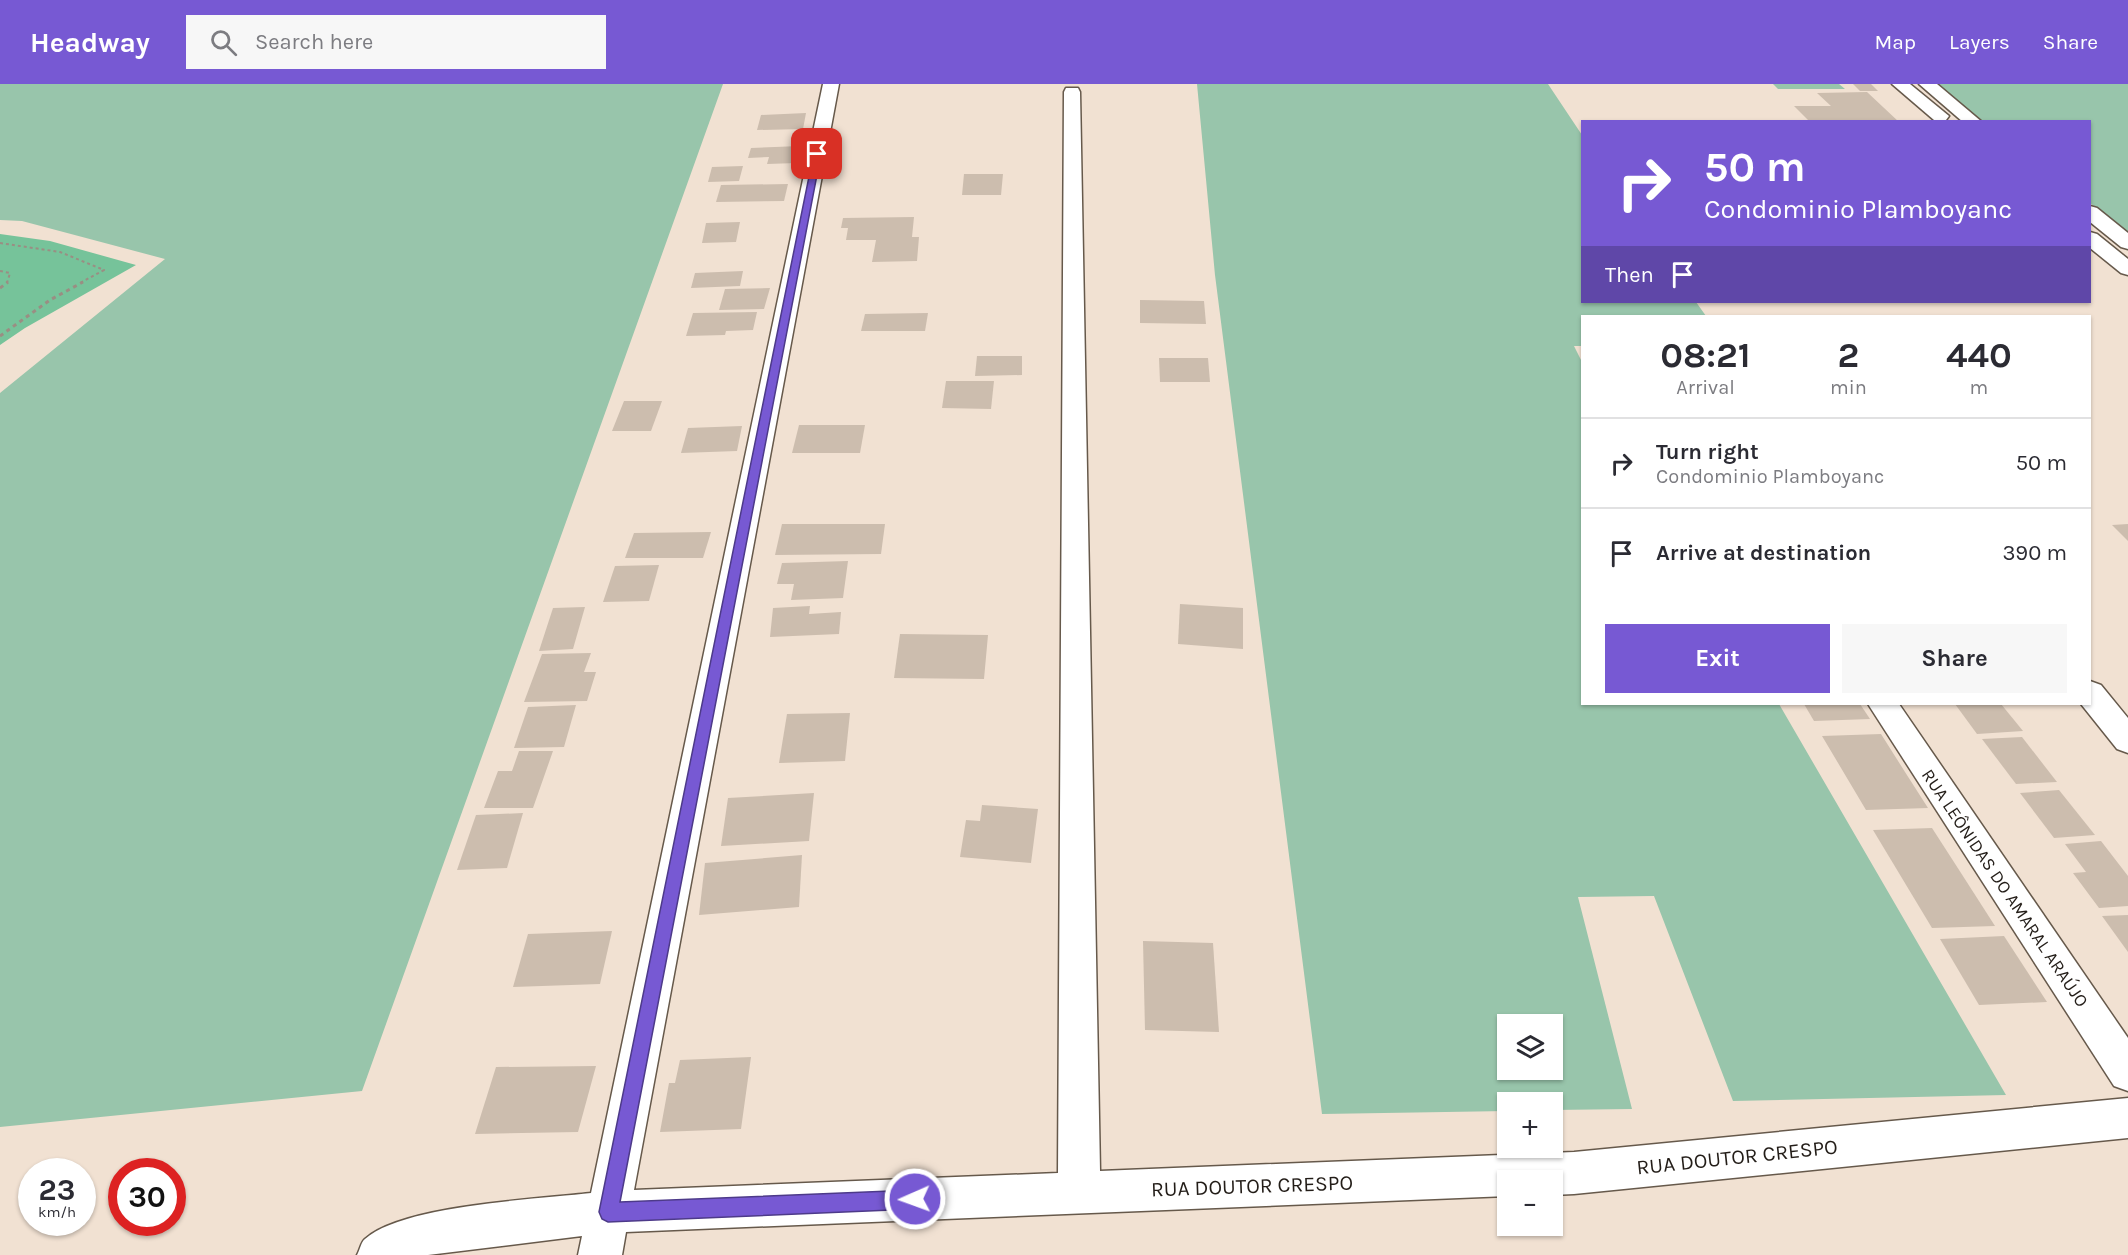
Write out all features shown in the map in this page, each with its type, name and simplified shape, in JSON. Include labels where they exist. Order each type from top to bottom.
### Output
[{"type":"street","points":[[600,1255],[831,84]]},
{"type":"street","points":[[1900,84],[1945,120]]},
{"type":"street","points":[[1928,84],[1972,120]]},
{"type":"street","points":[[1072,90],[1079,1193]]},
{"type":"street","points":[[2091,213],[2126,239]]},
{"type":"street","points":[[2091,238],[2126,239]]},
{"type":"street","points":[[2091,239],[2128,269]]},
{"type":"street","points":[[2091,694],[2128,740]]},
{"type":"street","name":"RUA LEÔNIDAS DO AMARAL ARAÚJO","points":[[1884,705],[2128,1072]]},
{"type":"street","name":"RUA DOUTOR CRESPO","points":[[379,1255],[391,1247],[430,1233],[608,1212],[1574,1173],[2128,1118]]},
{"type":"path","points":[[0,243],[60,252],[104,270],[50,300],[0,336]]},
{"type":"path","points":[[0,271],[10,273],[8,283],[0,288]]},
{"type":"green space","points":[[0,84],[723,84],[362,1091],[0,1127],[0,393],[165,259],[22,221],[0,220]]},
{"type":"green space","points":[[1197,84],[1548,84],[1581,134],[1581,303],[1697,303],[1705,315],[1581,315],[1581,346],[1574,346],[1581,360],[1581,705],[1780,705],[2006,1095],[1733,1101],[1654,896],[1578,897],[1632,1109],[1563,1110],[1563,1092],[1497,1092],[1497,1111],[1322,1114],[1215,275]]},
{"type":"green space","points":[[1773,84],[1839,84],[1845,89],[1778,89]]},
{"type":"green space","points":[[1932,84],[2128,84],[2128,232],[2091,204],[2091,120],[1981,120]]},
{"type":"green space","points":[[0,234],[50,241],[136,265],[25,328],[0,345]]},
{"type":"building","points":[[1853,84],[1871,84],[1878,91],[1860,91]]},
{"type":"building","points":[[1867,92],[1897,120],[1808,120],[1794,106],[1831,106],[1817,93]]},
{"type":"building","points":[[806,113],[803,129],[757,130],[761,115]]},
{"type":"building","points":[[800,146],[797,163],[767,164],[769,157],[748,158],[751,148]]},
{"type":"building","points":[[743,166],[739,181],[708,182],[712,167]]},
{"type":"building","points":[[964,174],[1003,174],[1001,195],[962,195]]},
{"type":"building","points":[[788,184],[784,201],[716,202],[721,185]]},
{"type":"building","points":[[914,217],[912,237],[919,237],[917,261],[872,262],[876,240],[846,240],[848,228],[841,228],[843,218]]},
{"type":"building","points":[[740,222],[736,242],[702,243],[706,223]]},
{"type":"building","points":[[743,271],[740,286],[691,288],[695,273]]},
{"type":"building","points":[[770,288],[764,309],[719,310],[725,289]]},
{"type":"building","points":[[1140,300],[1204,301],[1206,324],[1140,323]]},
{"type":"building","points":[[757,312],[753,330],[726,331],[725,335],[686,336],[693,313]]},
{"type":"building","points":[[928,313],[925,331],[861,331],[865,314]]},
{"type":"building","points":[[977,356],[1022,356],[1022,375],[975,376]]},
{"type":"building","points":[[1159,358],[1208,358],[1210,382],[1160,382]]},
{"type":"building","points":[[946,381],[994,381],[991,409],[942,408]]},
{"type":"building","points":[[624,401],[662,401],[651,431],[612,431]]},
{"type":"building","points":[[799,425],[865,425],[860,453],[792,453]]},
{"type":"building","points":[[742,426],[737,451],[681,453],[688,428]]},
{"type":"building","points":[[782,524],[885,524],[881,554],[775,555]]},
{"type":"building","points":[[2128,524],[2128,541],[2112,525]]},
{"type":"building","points":[[711,532],[703,558],[625,558],[634,533]]},
{"type":"building","points":[[848,561],[843,598],[791,600],[794,584],[777,584],[782,563]]},
{"type":"building","points":[[659,565],[649,601],[603,602],[615,566]]},
{"type":"building","points":[[1180,604],[1243,608],[1243,649],[1178,644]]},
{"type":"building","points":[[810,606],[809,614],[841,612],[839,634],[770,637],[773,608]]},
{"type":"building","points":[[585,607],[573,649],[539,651],[553,608]]},
{"type":"building","points":[[900,634],[988,635],[984,679],[894,678]]},
{"type":"building","points":[[591,653],[584,672],[596,672],[587,701],[524,702],[542,654]]},
{"type":"building","points":[[576,705],[564,747],[514,748],[528,707]]},
{"type":"building","points":[[1805,705],[1861,705],[1870,719],[1814,721]]},
{"type":"building","points":[[1956,705],[2002,705],[2023,731],[1977,734]]},
{"type":"building","points":[[850,713],[845,761],[779,763],[787,714]]},
{"type":"building","points":[[1881,734],[1928,808],[1866,810],[1822,736]]},
{"type":"building","points":[[2022,737],[2057,782],[2016,784],[1982,739]]},
{"type":"building","points":[[519,751],[553,751],[533,808],[484,808],[498,771],[512,771]]},
{"type":"building","points":[[2059,790],[2095,835],[2054,838],[2020,793]]},
{"type":"building","points":[[814,793],[809,841],[721,846],[728,798]]},
{"type":"building","points":[[982,805],[1038,809],[1031,863],[960,857],[966,820],[980,821]]},
{"type":"building","points":[[523,813],[507,868],[457,870],[476,815]]},
{"type":"building","points":[[1932,828],[1995,926],[1932,928],[1873,830]]},
{"type":"building","points":[[2101,841],[2128,876],[2128,906],[2099,908],[2073,873],[2086,872],[2065,844]]},
{"type":"building","points":[[802,855],[799,907],[699,915],[705,863]]},
{"type":"building","points":[[2128,915],[2128,952],[2102,916]]},
{"type":"building","points":[[612,931],[600,984],[513,987],[528,934]]},
{"type":"building","points":[[2004,936],[2047,1002],[1979,1005],[1940,939]]},
{"type":"building","points":[[1143,941],[1213,943],[1219,1032],[1145,1030]]},
{"type":"building","points":[[751,1057],[741,1129],[660,1132],[669,1083],[675,1083],[680,1060]]},
{"type":"building","points":[[596,1066],[578,1132],[475,1134],[496,1067]]},
{"type":"route","points":[[817,154],[608,1212],[915,1199]]}]
